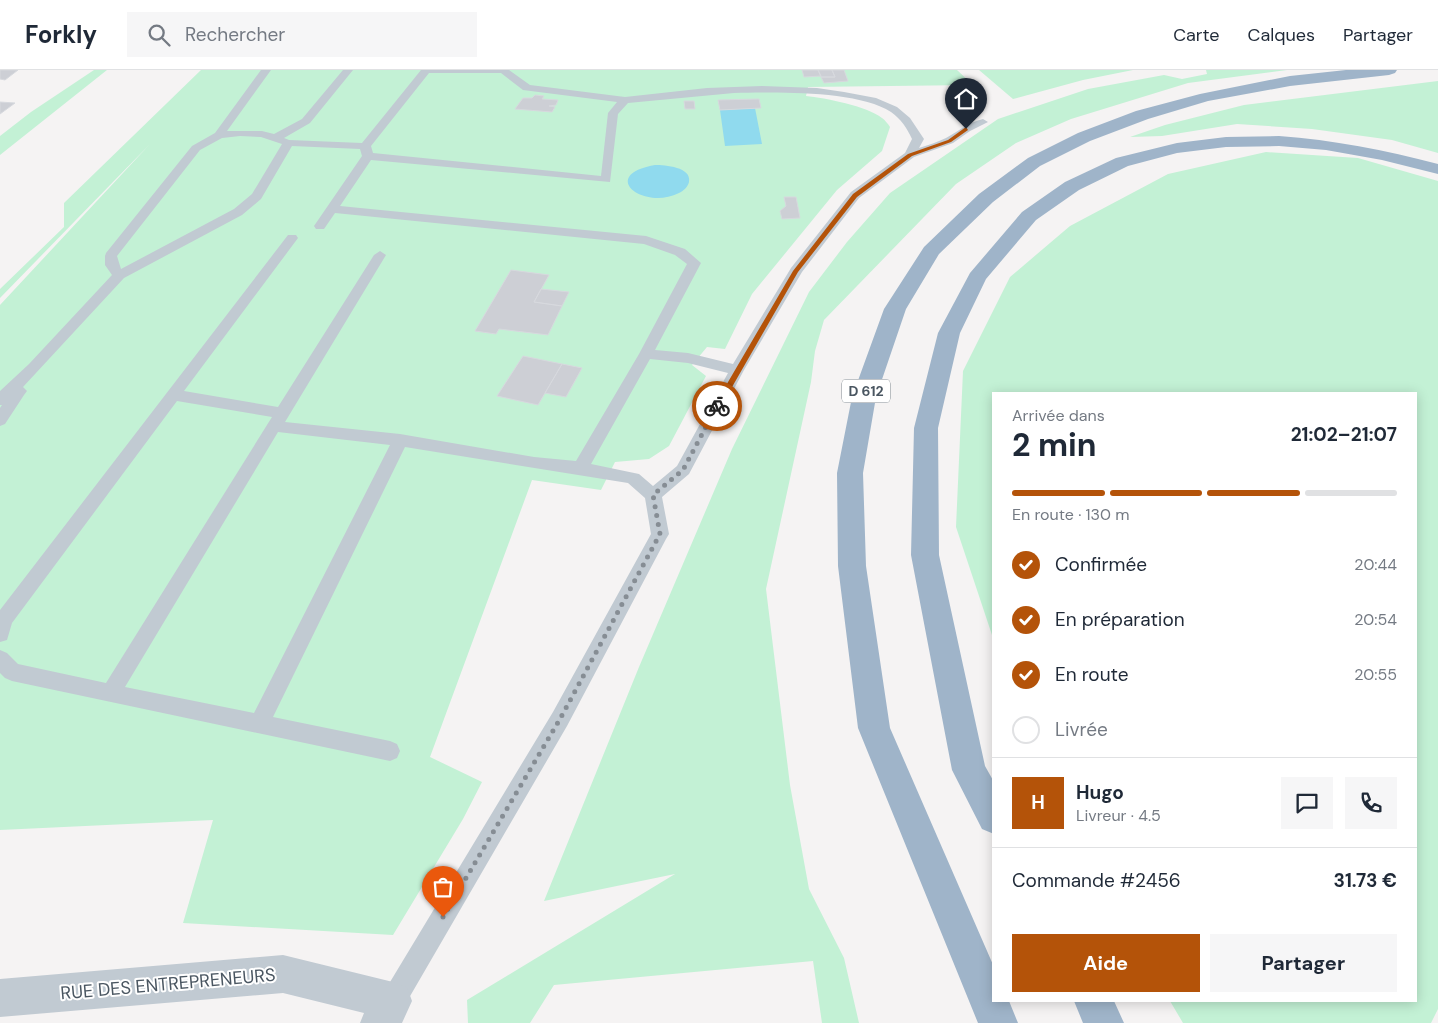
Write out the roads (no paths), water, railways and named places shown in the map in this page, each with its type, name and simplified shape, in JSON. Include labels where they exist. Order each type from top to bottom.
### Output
[{"type":"highway","name":"D 612","points":[[998,1023],[874,728],[852,566],[850,473],[864,397],[895,308],[931,251],[986,198],[1034,162],[1084,137],[1142,115],[1206,97],[1290,81],[1388,70]]},
{"type":"highway","points":[[992,813],[969,770],[925,554],[926,428],[949,333],[977,277],[1029,216],[1072,186],[1122,162],[1177,148],[1226,142],[1279,141],[1326,145],[1382,155],[1438,169]]},
{"type":"highway","points":[[1094,1002],[1104,1023]]},
{"type":"street","name":"RUE DES ENTREPRENEURS","points":[[0,998],[283,974],[387,1012]]},
{"type":"lane","points":[[119,275],[112,265],[111,256],[196,148],[218,135],[266,70]]},
{"type":"lane","points":[[275,138],[306,120],[348,70]]},
{"type":"lane","points":[[320,226],[366,151],[426,70],[503,70],[527,88],[625,100],[730,90],[800,90],[858,97],[889,106],[910,122],[918,139],[910,155]]},
{"type":"lane","points":[[218,135],[262,134],[288,143],[606,180],[613,113],[625,100]]},
{"type":"lane","points":[[653,495],[683,470],[737,370],[796,271],[855,195],[910,155],[950,141],[966,129],[983,122]]},
{"type":"lane","points":[[0,400],[34,368],[119,275],[238,212],[256,196],[288,143]]},
{"type":"lane","points":[[331,209],[646,240],[680,252],[694,263],[646,354],[580,468]]},
{"type":"lane","points":[[0,634],[3,620],[292,238]]},
{"type":"lane","points":[[111,692],[380,255]]},
{"type":"lane","points":[[646,354],[688,358],[737,370]]},
{"type":"lane","points":[[0,420],[34,368]]},
{"type":"lane","points":[[173,395],[278,419],[633,478],[653,495],[660,534],[560,719],[387,1012]]},
{"type":"lane","points":[[259,724],[400,440]]},
{"type":"lane","points":[[0,659],[12,672],[390,752]]},
{"type":"water","points":[[755,108],[762,144],[725,146],[720,110]]},
{"type":"water","points":[[655,165],[671,166],[682,170],[689,177],[688,186],[679,193],[652,198],[632,190],[628,183],[630,176],[638,170]]}]
